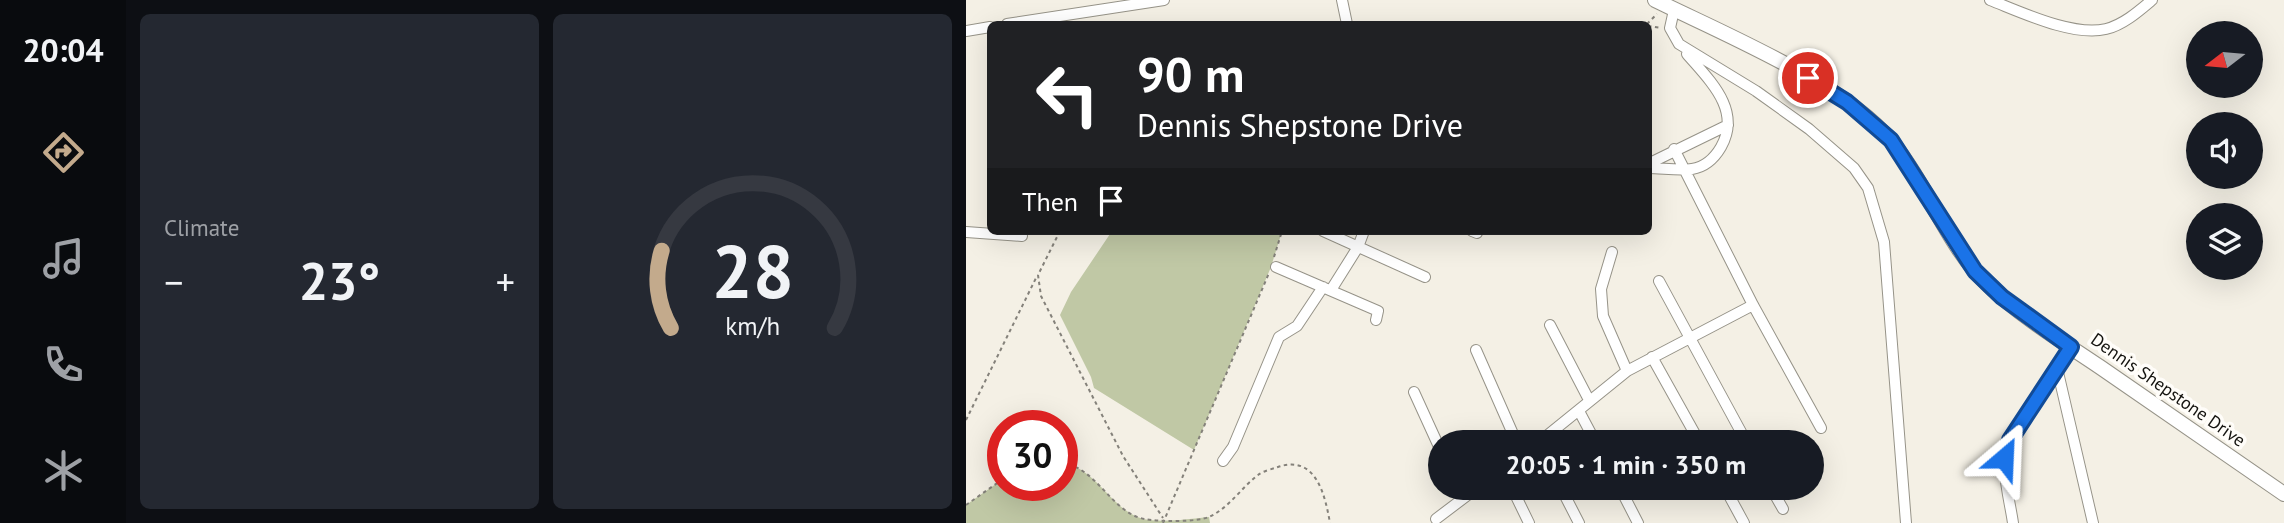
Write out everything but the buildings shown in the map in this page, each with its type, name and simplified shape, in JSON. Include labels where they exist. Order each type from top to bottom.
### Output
[{"type":"street","points":[[1027,21],[1164,0]]},
{"type":"street","points":[[1342,0],[1346,21]]},
{"type":"street","points":[[1990,0],[2036,18],[2077,29],[2097,30],[2112,27],[2152,0]]},
{"type":"street","points":[[1652,166],[1684,170],[1708,163],[1723,143],[1728,125],[1723,98],[1679,44],[1664,5]]},
{"type":"street","name":"Dennis Shepstone Drive","points":[[1664,5],[1826,88],[1873,122],[1891,140],[1909,165],[1975,271],[2002,297],[2284,494]]},
{"type":"street","points":[[966,31],[987,28]]},
{"type":"street","points":[[1679,44],[1756,91],[1809,129],[1854,168],[1868,188],[1884,242],[1906,523]]},
{"type":"street","points":[[1652,163],[1674,149],[1728,125]]},
{"type":"street","points":[[1674,149],[1821,428]]},
{"type":"street","points":[[966,232],[987,234]]},
{"type":"street","points":[[1008,235],[1022,236]]},
{"type":"street","points":[[1332,235],[1425,276]]},
{"type":"street","points":[[1223,461],[1233,447],[1279,337],[1297,326],[1358,247],[1362,235]]},
{"type":"street","points":[[1612,252],[1601,289],[1604,316],[1627,371]]},
{"type":"street","points":[[1276,267],[1378,311],[1376,320]]},
{"type":"street","points":[[1659,281],[1740,430]]},
{"type":"street","points":[[1555,430],[1627,371],[1754,305]]},
{"type":"street","points":[[1550,325],[1589,400]]},
{"type":"street","points":[[2013,523],[2004,464],[2006,451],[2071,347]]},
{"type":"street","points":[[1476,350],[1511,430]]},
{"type":"street","points":[[1653,357],[1693,430]]},
{"type":"street","points":[[2057,368],[2093,523]]},
{"type":"street","points":[[1414,393],[1431,430]]},
{"type":"street","points":[[1579,411],[1589,430]]},
{"type":"street","points":[[1436,519],[1454,500]]},
{"type":"street","points":[[1518,500],[1530,523]]},
{"type":"street","points":[[1567,500],[1579,523]]},
{"type":"street","points":[[1627,500],[1639,523]]},
{"type":"street","points":[[1732,500],[1744,523]]},
{"type":"street","points":[[1778,500],[1783,509]]},
{"type":"path","points":[[1652,21],[1664,5]]},
{"type":"path","points":[[966,420],[982,382],[1058,235]]},
{"type":"path","points":[[1164,521],[1271,267],[1281,235]]},
{"type":"path","points":[[1038,275],[1041,296],[1081,377],[1123,456],[1164,521]]},
{"type":"path","points":[[1078,471],[1093,479],[1120,506],[1143,519],[1164,521],[1209,517],[1236,497],[1259,473],[1288,463],[1306,468],[1320,483],[1330,523]]},
{"type":"path","points":[[966,505],[987,491]]},
{"type":"green space","points":[[1109,235],[1281,235],[1271,267],[1194,450],[1094,388],[1060,315],[1071,292]]},
{"type":"green space","points":[[1078,468],[1122,507],[1143,519],[1167,521],[1209,517],[1210,523],[966,523],[966,505],[987,490],[987,501],[1078,501]]},
{"type":"route","points":[[1808,78],[1847,102],[1891,140],[1949,233],[1988,285],[2071,347],[2010,440],[2004,458]]}]
